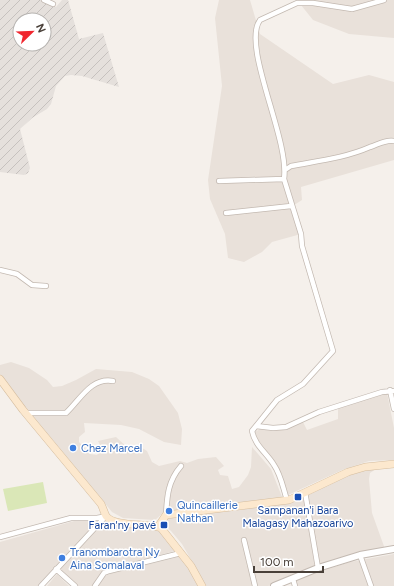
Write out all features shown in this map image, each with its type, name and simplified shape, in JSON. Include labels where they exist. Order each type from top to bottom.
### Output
[{"type":"main road","points":[[0,379],[25,413],[101,504],[107,516],[115,522],[158,527],[168,535],[202,586]]},
{"type":"main road","points":[[158,527],[166,515],[287,500],[348,472],[365,467],[394,464]]},
{"type":"street","points":[[44,0],[53,4]]},
{"type":"street","points":[[287,500],[282,481],[274,465],[254,440],[252,430],[277,400],[303,384],[333,351],[302,246],[301,234],[291,206],[284,179],[285,170],[280,137],[256,48],[254,31],[260,20],[298,3],[310,1],[352,9],[384,0]]},
{"type":"street","points":[[285,170],[291,166],[360,152],[381,143],[394,141]]},
{"type":"street","points":[[219,181],[284,179]]},
{"type":"street","points":[[226,214],[291,206]]},
{"type":"street","points":[[0,270],[17,274],[32,285],[46,286]]},
{"type":"street","points":[[25,413],[66,413],[89,388],[98,381],[113,381]]},
{"type":"street","points":[[256,426],[272,428],[286,427],[319,412],[392,390],[394,409]]},
{"type":"street","points":[[166,515],[172,476],[181,466]]},
{"type":"street","points":[[305,492],[318,568]]},
{"type":"street","points":[[0,537],[71,518],[97,518],[107,516]]},
{"type":"street","points":[[41,586],[107,516]]},
{"type":"street","points":[[244,540],[255,586]]},
{"type":"street","points":[[274,586],[294,583],[318,568],[360,555],[394,549]]},
{"type":"street","points":[[95,586],[104,573],[109,571],[181,553]]},
{"type":"street","points":[[360,555],[371,586]]},
{"type":"street","points":[[56,569],[75,586]]},
{"type":"shaded area","points":[[0,0],[43,0],[56,7],[62,0],[68,0],[79,39],[103,33],[119,87],[82,76],[65,76],[56,86],[51,104],[47,109],[32,118],[20,129],[30,168],[28,173],[24,175],[0,172]]},
{"type":"shaded area","points":[[219,0],[250,0],[260,34],[333,84],[369,75],[394,82],[394,160],[301,187],[302,200],[291,207],[301,234],[272,242],[262,252],[244,262],[228,258],[225,234],[210,199],[208,180],[222,86],[215,18]]},
{"type":"shaded area","points":[[297,0],[394,0],[394,38],[349,34],[313,20]]},
{"type":"shaded area","points":[[11,362],[29,368],[47,380],[53,387],[62,386],[96,369],[132,372],[149,379],[159,386],[178,413],[182,429],[181,445],[164,442],[139,429],[121,425],[84,423],[85,432],[79,437],[79,442],[90,454],[97,455],[102,449],[98,441],[116,437],[128,448],[139,446],[147,451],[152,462],[159,466],[180,461],[187,463],[198,459],[216,457],[224,466],[218,470],[220,475],[228,476],[232,489],[239,487],[248,475],[251,467],[252,447],[271,469],[282,497],[265,501],[174,511],[162,514],[155,520],[123,518],[112,512],[53,440],[35,421],[0,376],[0,365]]},
{"type":"shaded area","points":[[387,393],[394,428],[394,460],[369,461],[342,470],[288,495],[281,480],[256,438],[255,432],[260,429],[272,431],[287,428],[303,422],[307,430],[338,419],[338,408]]},
{"type":"shaded area","points":[[379,467],[370,473],[369,479],[372,513],[385,549],[320,566],[307,493],[339,478],[363,470]]},
{"type":"shaded area","points":[[303,492],[315,568],[268,586],[206,586],[182,544],[160,521],[171,518],[176,514],[239,507],[260,507],[275,504]]},
{"type":"shaded area","points":[[107,519],[159,530],[178,550],[112,567],[103,573],[93,586],[77,586],[58,570]]},
{"type":"shaded area","points":[[99,520],[39,586],[0,586],[0,542],[74,521]]},
{"type":"shaded area","points":[[394,554],[394,586],[296,586],[294,580],[350,562]]},
{"type":"shaded area","points":[[182,556],[201,586],[96,586],[105,576],[112,573]]},
{"type":"shaded area","points":[[57,574],[69,586],[47,586]]},
{"type":"green space","points":[[43,482],[47,503],[8,511],[3,489]]},
{"type":"place","name":"Chez Marcel","points":[[73,448]]},
{"type":"place","name":"Sampanan'i Bara Malagasy Mahazoarivo","points":[[298,497]]},
{"type":"place","name":"Quincaillerie Nathan","points":[[169,511]]},
{"type":"place","name":"Faran'ny pavé","points":[[164,525]]},
{"type":"place","name":"Tranombarotra Ny Aina Somalaval","points":[[62,558]]}]
